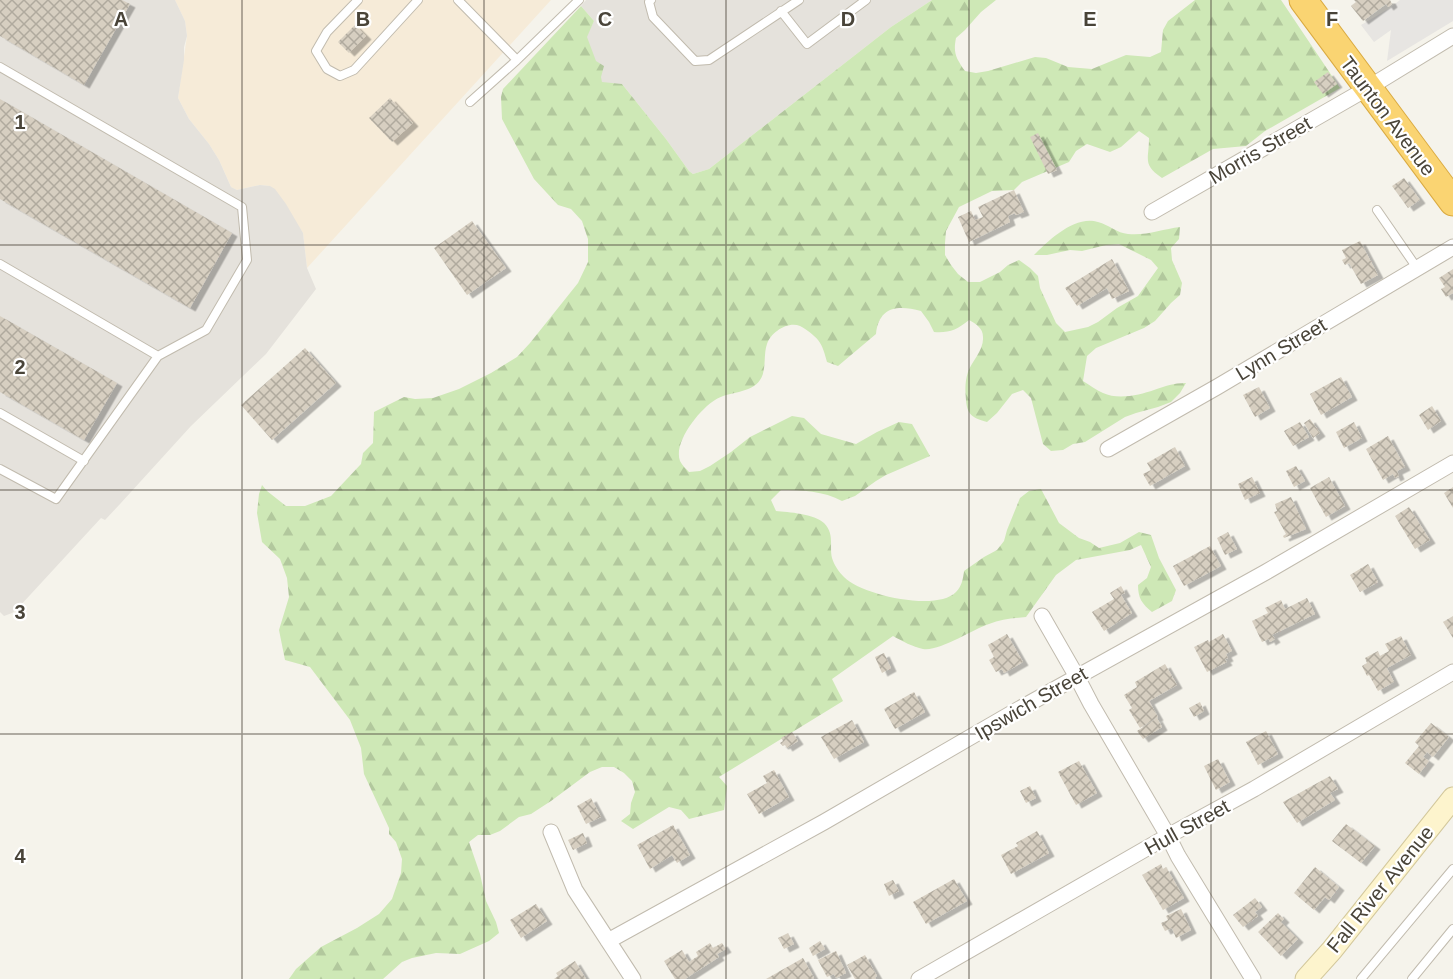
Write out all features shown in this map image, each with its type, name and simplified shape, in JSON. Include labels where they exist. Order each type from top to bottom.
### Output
[{"type":"highway","name":"Taunton Avenue","points":[[1303,0],[1368,88],[1450,192]]},
{"type":"main road","name":"Fall River Avenue","points":[[1306,979],[1451,803]]},
{"type":"street","name":"Morris Street","points":[[1152,212],[1368,88],[1453,36]]},
{"type":"street","name":"Lynn Street","points":[[1108,449],[1453,248]]},
{"type":"street","name":"Ipswich Street","points":[[608,941],[824,822],[1012,713],[1266,572],[1453,463]]},
{"type":"street","points":[[1042,616],[1178,856],[1252,979]]},
{"type":"street","name":"Hull Street","points":[[919,979],[1254,789],[1453,672]]},
{"type":"street","points":[[551,832],[575,890],[633,979]]},
{"type":"lane","points":[[358,0],[327,32],[316,51],[327,69],[340,76],[354,70],[418,0]]},
{"type":"lane","points":[[459,0],[517,60]]},
{"type":"lane","points":[[470,102],[579,0]]},
{"type":"lane","points":[[651,0],[649,2],[653,17],[695,61],[709,60],[799,0]]},
{"type":"lane","points":[[782,11],[807,44],[866,0]]},
{"type":"lane","points":[[0,67],[242,207],[247,260],[206,330],[158,356],[56,499],[0,469]]},
{"type":"lane","points":[[1377,210],[1418,268]]},
{"type":"lane","points":[[0,264],[158,356]]},
{"type":"lane","points":[[0,413],[84,461]]},
{"type":"lane","points":[[1361,979],[1453,869]]},
{"type":"lane","points":[[1412,979],[1453,929]]},
{"type":"shaded area","points":[[0,0],[175,0],[185,21],[187,36],[178,98],[189,119],[219,160],[231,187],[237,190],[260,185],[270,186],[286,204],[303,233],[307,268],[316,289],[266,354],[191,426],[105,520],[101,518],[19,607],[4,616],[0,612]]},
{"type":"shaded area","points":[[175,0],[551,0],[307,268],[303,233],[270,186],[260,185],[237,190],[231,187],[219,160],[189,119],[178,98],[187,36],[185,21]]},
{"type":"shaded area","points":[[586,0],[932,0],[891,27],[709,169],[693,174],[622,84],[602,83],[586,37],[594,21],[581,6]]},
{"type":"shaded area","points":[[1400,0],[1453,0],[1453,21],[1387,61],[1391,30],[1374,42],[1361,25]]},
{"type":"green space","points":[[932,0],[996,0],[956,38],[955,52],[959,62],[965,71],[976,73],[1035,57],[1046,58],[1068,67],[1092,69],[1126,55],[1150,57],[1161,52],[1163,30],[1168,21],[1195,0],[1281,0],[1340,88],[1265,131],[1246,146],[1213,149],[1162,178],[1149,165],[1149,138],[1139,131],[1121,147],[1110,152],[1087,144],[1076,151],[1069,162],[1022,182],[1014,190],[992,191],[959,207],[946,231],[945,255],[958,274],[968,282],[980,282],[1019,260],[1030,268],[1038,276],[1040,288],[1056,323],[1065,332],[1088,327],[1138,296],[1158,268],[1151,260],[1119,244],[1082,251],[1070,250],[1034,255],[1047,243],[1063,230],[1080,222],[1102,223],[1128,234],[1180,227],[1179,239],[1171,248],[1172,260],[1182,283],[1180,295],[1155,321],[1144,328],[1096,348],[1087,356],[1083,381],[1103,393],[1122,396],[1142,394],[1173,384],[1186,383],[1171,402],[1125,417],[1085,442],[1073,444],[1063,450],[1051,451],[1043,444],[1031,398],[1023,390],[1012,394],[987,422],[974,417],[969,412],[965,389],[968,372],[983,342],[983,334],[979,327],[969,320],[953,330],[934,332],[921,311],[897,308],[885,313],[876,334],[838,366],[827,362],[820,342],[802,327],[790,325],[776,332],[767,344],[760,380],[751,388],[720,397],[695,418],[680,445],[680,461],[689,472],[700,471],[750,437],[792,416],[804,418],[821,434],[856,444],[899,422],[912,424],[930,456],[886,475],[855,496],[842,501],[820,493],[789,490],[781,490],[771,500],[776,511],[808,516],[824,523],[831,536],[831,554],[834,563],[842,575],[853,584],[899,599],[933,601],[946,598],[960,587],[964,571],[997,550],[1004,541],[1020,498],[1029,491],[1041,489],[1059,523],[1079,538],[1099,548],[1120,543],[1139,532],[1151,535],[1159,558],[1176,590],[1172,601],[1152,612],[1141,600],[1138,585],[1147,578],[1151,567],[1141,545],[1130,550],[1076,560],[1056,575],[1026,617],[994,622],[947,644],[930,649],[915,647],[893,636],[832,679],[843,701],[719,777],[727,786],[724,810],[689,819],[681,810],[669,807],[633,829],[621,821],[630,814],[635,792],[632,781],[614,767],[602,767],[590,772],[531,814],[519,817],[500,831],[490,835],[478,835],[469,842],[486,901],[499,933],[489,941],[460,954],[436,953],[412,958],[402,962],[383,979],[289,979],[296,969],[321,947],[379,914],[392,899],[401,873],[402,859],[364,774],[361,748],[350,720],[310,667],[285,660],[279,630],[289,597],[287,578],[280,559],[262,542],[257,513],[259,494],[262,485],[286,506],[305,506],[331,496],[361,464],[363,453],[373,443],[374,412],[404,397],[433,398],[459,389],[517,357],[578,283],[588,262],[588,239],[582,221],[571,209],[558,205],[534,179],[502,119],[503,89],[581,6],[594,21],[587,37],[596,61],[604,66],[602,82],[622,84],[693,174],[709,169],[891,27]]},
{"type":"building","points":[[0,0],[122,0],[130,4],[84,85],[0,36]]},
{"type":"building","points":[[1354,0],[1390,0],[1392,4],[1388,7],[1386,4],[1363,21],[1351,6],[1356,2]]},
{"type":"building","points":[[355,25],[366,36],[349,53],[338,42]]},
{"type":"building","points":[[1328,72],[1337,84],[1323,94],[1314,82]]},
{"type":"building","points":[[390,98],[413,123],[392,142],[369,118]]},
{"type":"building","points":[[0,99],[232,233],[190,308],[0,199]]},
{"type":"building","points":[[1038,133],[1057,170],[1048,174],[1030,137]]},
{"type":"building","points":[[1404,178],[1420,200],[1408,208],[1392,186]]},
{"type":"building","points":[[1014,190],[1024,212],[1008,216],[1010,222],[969,242],[958,217],[971,211],[975,220],[983,217],[978,207]]},
{"type":"building","points":[[472,221],[506,268],[467,295],[434,248]]},
{"type":"building","points":[[1360,241],[1378,275],[1361,284],[1349,263],[1345,265],[1342,260],[1346,258],[1342,250]]},
{"type":"building","points":[[1112,259],[1129,291],[1112,299],[1107,288],[1077,306],[1065,288]]},
{"type":"building","points":[[1453,269],[1453,293],[1446,297],[1441,289],[1445,287],[1439,278]]},
{"type":"building","points":[[0,316],[117,383],[84,440],[0,392]]},
{"type":"building","points":[[305,348],[336,383],[272,440],[241,405]]},
{"type":"building","points":[[1341,377],[1352,397],[1321,415],[1310,394]]},
{"type":"building","points":[[1259,387],[1270,408],[1255,417],[1243,395]]},
{"type":"building","points":[[1432,406],[1441,421],[1428,430],[1419,415]]},
{"type":"building","points":[[1310,419],[1320,433],[1313,438],[1304,423]]},
{"type":"building","points":[[1300,422],[1309,437],[1293,446],[1284,431]]},
{"type":"building","points":[[1354,422],[1362,438],[1344,448],[1336,432]]},
{"type":"building","points":[[1388,436],[1405,467],[1397,471],[1399,476],[1395,478],[1393,474],[1383,480],[1366,449]]},
{"type":"building","points":[[1175,447],[1185,466],[1150,486],[1143,474],[1151,470],[1147,463]]},
{"type":"building","points":[[1296,466],[1305,481],[1294,487],[1286,471]]},
{"type":"building","points":[[1252,477],[1260,493],[1245,500],[1238,484]]},
{"type":"building","points":[[1329,477],[1345,506],[1326,517],[1310,488]]},
{"type":"building","points":[[1453,487],[1453,508],[1444,493]]},
{"type":"building","points":[[1291,497],[1306,529],[1284,538],[1286,534],[1274,512],[1277,511],[1275,504]]},
{"type":"building","points":[[1409,507],[1430,540],[1415,549],[1395,516]]},
{"type":"building","points":[[1228,532],[1237,549],[1225,555],[1217,538]]},
{"type":"building","points":[[1210,546],[1221,566],[1184,586],[1173,566]]},
{"type":"building","points":[[1368,564],[1378,582],[1360,592],[1350,575]]},
{"type":"building","points":[[1121,586],[1125,593],[1121,595],[1132,613],[1104,631],[1092,612],[1114,599],[1110,593]]},
{"type":"building","points":[[1307,598],[1315,614],[1272,635],[1275,639],[1270,642],[1269,639],[1262,642],[1252,621],[1268,613],[1265,608],[1281,600],[1285,609]]},
{"type":"building","points":[[1453,616],[1453,638],[1443,622]]},
{"type":"building","points":[[1007,634],[1023,662],[1004,673],[1002,669],[996,672],[989,660],[994,657],[988,645]]},
{"type":"building","points":[[1223,634],[1232,651],[1226,654],[1227,662],[1207,672],[1194,647]]},
{"type":"building","points":[[1401,636],[1411,655],[1387,668],[1394,682],[1378,691],[1362,666],[1367,663],[1365,658],[1378,651],[1380,656],[1389,651],[1385,644]]},
{"type":"building","points":[[884,653],[891,668],[882,673],[875,657]]},
{"type":"building","points":[[1165,664],[1177,685],[1149,701],[1158,717],[1140,728],[1129,710],[1132,708],[1124,695],[1137,687],[1135,682]]},
{"type":"building","points":[[914,692],[925,712],[895,729],[884,709]]},
{"type":"building","points":[[1200,702],[1204,711],[1194,717],[1189,708]]},
{"type":"building","points":[[1157,718],[1162,727],[1143,739],[1137,731]]},
{"type":"building","points":[[852,720],[864,742],[834,759],[821,737]]},
{"type":"building","points":[[1431,723],[1449,737],[1433,757],[1427,752],[1423,757],[1429,761],[1419,774],[1405,763],[1419,746],[1415,742]]},
{"type":"building","points":[[1266,731],[1278,754],[1258,765],[1246,742]]},
{"type":"building","points":[[792,732],[798,741],[787,748],[780,743],[783,741],[781,738]]},
{"type":"building","points":[[1218,759],[1230,782],[1216,790],[1204,766]]},
{"type":"building","points":[[1079,761],[1097,793],[1076,805],[1058,772]]},
{"type":"building","points":[[774,770],[789,797],[759,814],[747,794],[767,783],[763,776]]},
{"type":"building","points":[[1330,776],[1338,789],[1330,793],[1335,800],[1297,823],[1283,802]]},
{"type":"building","points":[[1030,786],[1036,798],[1026,803],[1020,791]]},
{"type":"building","points":[[591,798],[601,817],[586,824],[577,806]]},
{"type":"building","points":[[1346,824],[1375,846],[1361,863],[1332,841]]},
{"type":"building","points":[[673,825],[690,855],[677,863],[672,855],[650,869],[637,845]]},
{"type":"building","points":[[1037,831],[1049,853],[1011,874],[1001,855],[1018,846],[1016,843]]},
{"type":"building","points":[[583,833],[587,843],[573,850],[568,840]]},
{"type":"building","points":[[1161,864],[1163,869],[1166,867],[1184,898],[1163,910],[1142,875]]},
{"type":"building","points":[[1315,867],[1339,887],[1329,900],[1325,897],[1314,910],[1294,893]]},
{"type":"building","points":[[954,879],[967,901],[926,924],[913,902]]},
{"type":"building","points":[[893,880],[899,891],[889,896],[884,884]]},
{"type":"building","points":[[1255,898],[1262,907],[1255,912],[1258,916],[1243,927],[1233,915]]},
{"type":"building","points":[[536,904],[547,921],[521,938],[510,920]]},
{"type":"building","points":[[1181,909],[1191,930],[1176,938],[1172,928],[1165,931],[1161,923],[1168,920],[1166,916]]},
{"type":"building","points":[[1278,913],[1284,919],[1281,922],[1298,939],[1281,956],[1258,932]]},
{"type":"building","points":[[788,933],[794,944],[784,949],[778,938]]},
{"type":"building","points":[[820,941],[825,949],[813,956],[809,948]]},
{"type":"building","points":[[710,943],[713,948],[722,943],[726,949],[717,954],[719,957],[685,979],[675,979],[664,961],[682,950],[689,962],[698,956],[696,952]]},
{"type":"building","points":[[836,951],[846,973],[836,978],[834,974],[827,977],[818,960]]},
{"type":"building","points":[[865,955],[877,976],[876,979],[855,979],[847,965]]},
{"type":"building","points":[[803,958],[814,978],[766,979]]},
{"type":"building","points":[[575,961],[586,979],[554,979],[558,976],[556,973]]}]
